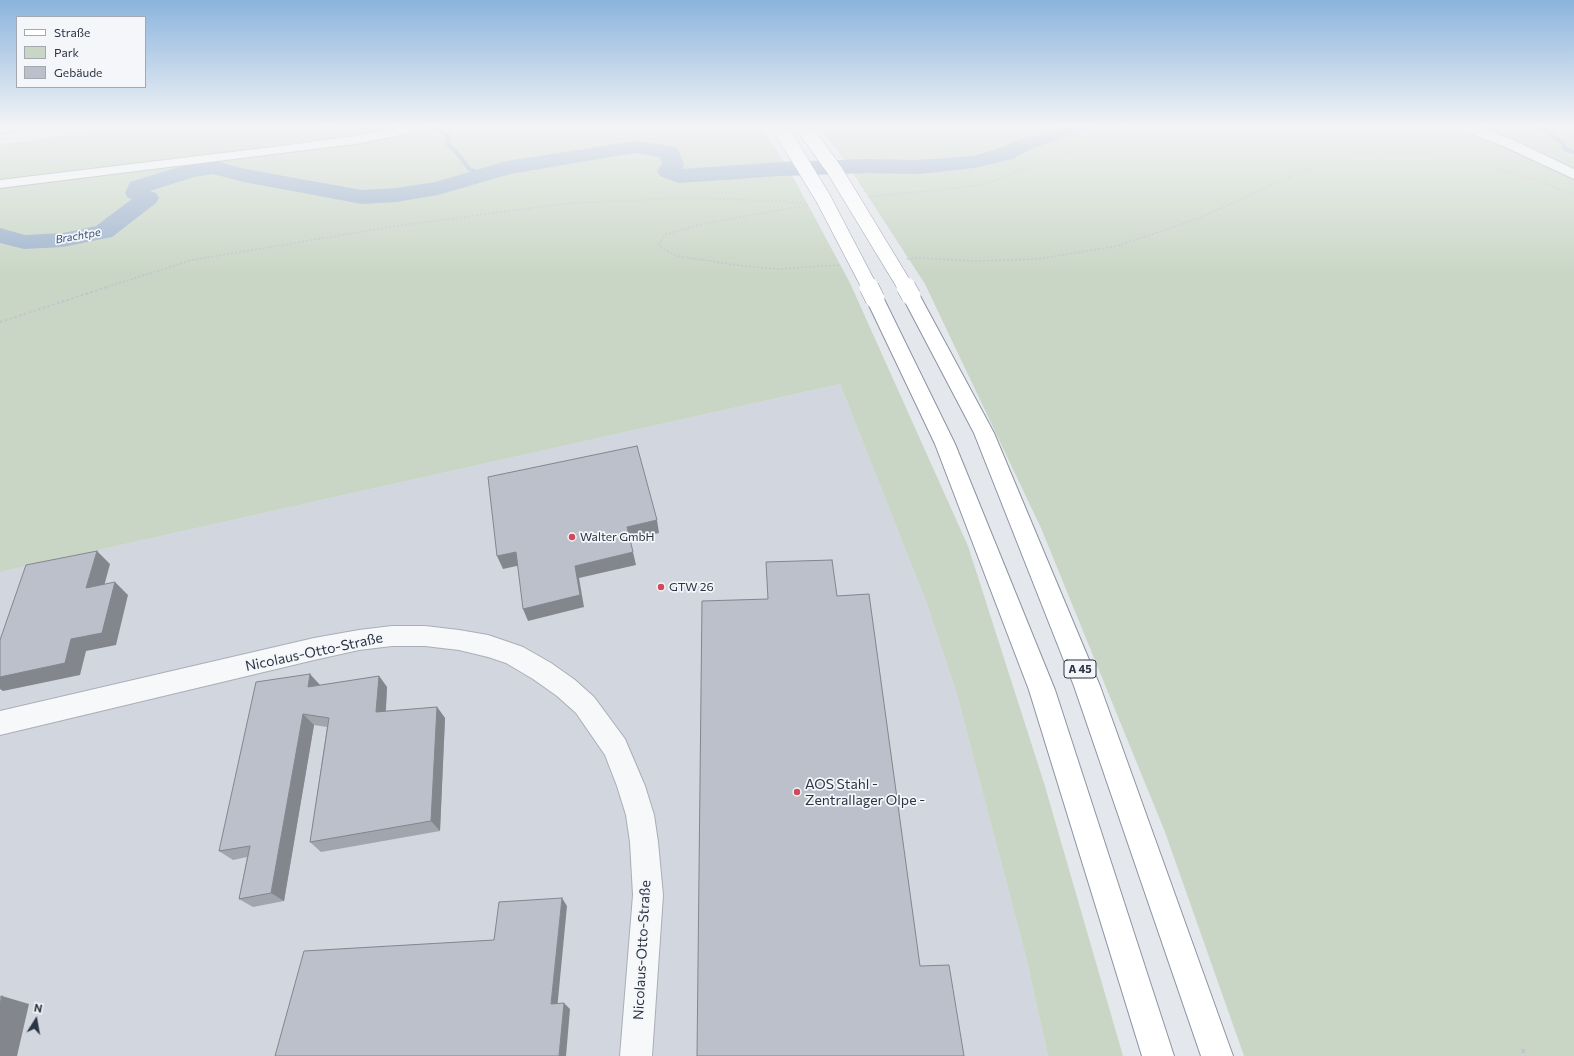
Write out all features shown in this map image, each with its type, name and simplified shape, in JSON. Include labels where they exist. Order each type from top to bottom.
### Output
[{"type":"main road","points":[[809,175],[823,198],[875,298],[945,444],[1042,690],[1158,1056]]},
{"type":"main road","name":"A 45","points":[[838,175],[911,296],[984,433],[1087,686],[1216,1056]]},
{"type":"street","points":[[0,184],[71,175]]},
{"type":"street","name":"Nicolaus-Otto-Straße","points":[[0,723],[359,640],[392,636],[425,636],[466,641],[488,646],[514,655],[542,671],[566,688],[585,705],[616,748],[632,786],[640,816],[644,842],[648,895],[636,1056]]},
{"type":"path","points":[[865,198],[982,185],[1009,175]]},
{"type":"path","points":[[902,259],[918,258],[976,261],[1038,259],[1117,246],[1200,218],[1293,175]]},
{"type":"path","points":[[1521,175],[1574,195]]},
{"type":"path","points":[[0,322],[192,260],[396,226],[569,203],[686,198],[781,201],[813,204],[693,226],[666,234],[660,238],[659,243],[662,248],[677,256],[743,266],[778,269],[839,265]]},
{"type":"path","points":[[1523,1050],[1524,1056]]},
{"type":"shaded area","points":[[840,384],[927,604],[956,691],[1026,957],[1048,1056],[0,1056],[0,572]]},
{"type":"green space","points":[[0,175],[792,175],[850,283],[968,546],[1044,783],[1123,1056],[1048,1056],[1026,957],[956,691],[927,604],[840,384],[0,572]]},
{"type":"green space","points":[[854,175],[1574,175],[1574,1056],[1244,1056],[1165,832],[1041,528],[925,284]]},
{"type":"building","name":"Walter GmbH","points":[[637,446],[657,520],[627,527],[633,552],[575,566],[580,595],[523,609],[516,552],[497,556],[488,477]]},
{"type":"building","points":[[97,551],[86,588],[115,582],[102,633],[71,639],[65,663],[0,677],[0,640],[26,565]]},
{"type":"building","name":"AOS Stahl - Zentrallager Olpe -","points":[[832,560],[837,596],[869,594],[920,966],[949,965],[964,1056],[697,1056],[702,601],[768,599],[766,562]]},
{"type":"building","points":[[310,674],[308,687],[379,676],[376,712],[437,707],[431,821],[310,842],[329,718],[303,714],[271,893],[239,899],[250,846],[219,851],[256,682]]},
{"type":"building","points":[[562,898],[551,1004],[564,1003],[559,1056],[275,1056],[304,951],[494,940],[499,902]]},
{"type":"waterway","name":"Brachtpe","points":[[0,235],[24,242],[63,240],[104,232],[148,198],[136,193],[138,187],[176,175]]},
{"type":"waterway","name":"Brachtpe","points":[[246,175],[362,197],[396,195],[438,188],[482,175]]},
{"type":"waterway","name":"Brachtpe","points":[[677,175],[689,175]]},
{"type":"place","name":"Walter GmbH","points":[[572,537]]},
{"type":"place","name":"GTW 26","points":[[661,587]]},
{"type":"place","name":"AOS Stahl - Zentrallager Olpe -","points":[[797,792]]}]
